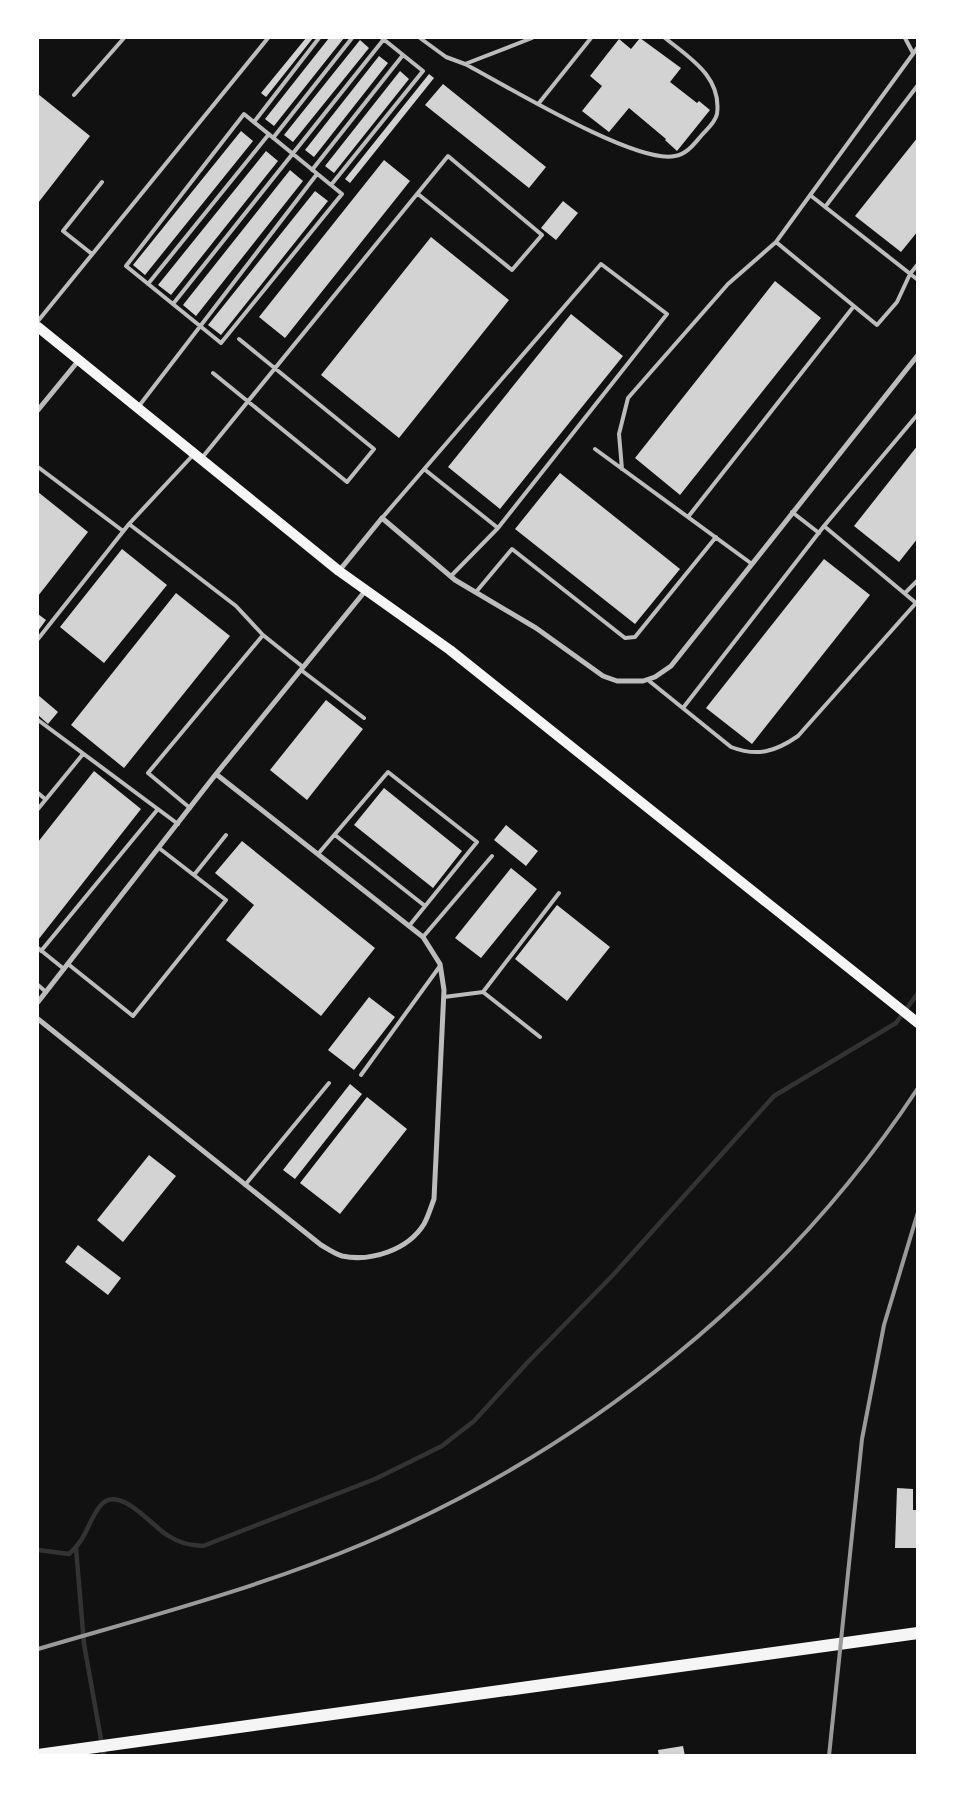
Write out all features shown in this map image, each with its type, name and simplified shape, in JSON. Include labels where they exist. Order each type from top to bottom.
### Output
[{"type":"main road","points":[[38,327],[339,571],[450,650],[918,1023]]},
{"type":"main road","points":[[38,1755],[918,1633]]},
{"type":"street","points":[[339,571],[382,518],[451,576],[536,628],[603,676],[629,683],[648,680],[671,666],[918,355]]},
{"type":"street","points":[[38,410],[79,360]]},
{"type":"street","points":[[38,1002],[216,774],[366,590]]},
{"type":"street","points":[[38,1019],[321,1245],[340,1255],[370,1257],[389,1252],[411,1238],[424,1224],[434,1199],[444,997],[442,975],[437,956],[423,937],[410,926],[216,774]]},
{"type":"lane","points":[[74,95],[124,38]]},
{"type":"lane","points":[[38,322],[268,38]]},
{"type":"lane","points":[[254,122],[319,38]]},
{"type":"lane","points":[[273,138],[352,38]]},
{"type":"lane","points":[[173,304],[383,38],[422,71],[331,185]]},
{"type":"lane","points":[[420,38],[446,57],[466,64],[605,138],[646,154],[675,156],[688,151],[714,122],[717,99],[713,84],[703,69],[664,38]]},
{"type":"lane","points":[[466,64],[532,38]]},
{"type":"lane","points":[[539,103],[591,38]]},
{"type":"lane","points":[[905,38],[913,53]]},
{"type":"lane","points":[[622,468],[619,434],[628,398],[728,284],[776,242],[918,47]]},
{"type":"lane","points":[[312,170],[404,56]]},
{"type":"lane","points":[[825,207],[918,85]]},
{"type":"lane","points":[[244,114],[254,122],[342,194],[221,343],[126,266],[244,114]]},
{"type":"lane","points":[[148,284],[269,134]]},
{"type":"lane","points":[[38,639],[129,524],[198,456],[248,402],[448,156],[542,235],[512,270],[418,194]]},
{"type":"lane","points":[[138,408],[317,174]]},
{"type":"lane","points":[[92,254],[63,231],[102,182]]},
{"type":"lane","points":[[810,195],[918,280]]},
{"type":"lane","points":[[776,242],[877,325],[897,302],[910,274],[918,264]]},
{"type":"lane","points":[[382,518],[601,264],[667,314],[498,528],[451,576]]},
{"type":"lane","points":[[688,517],[854,306]]},
{"type":"lane","points":[[213,373],[347,482],[374,449],[239,339]]},
{"type":"lane","points":[[682,708],[824,526],[918,414]]},
{"type":"lane","points":[[595,448],[752,564]]},
{"type":"lane","points":[[38,467],[123,531]]},
{"type":"lane","points":[[424,469],[498,528]]},
{"type":"lane","points":[[792,512],[819,533]]},
{"type":"lane","points":[[129,524],[236,606],[263,635],[364,718]]},
{"type":"lane","points":[[648,680],[731,747],[747,753],[771,751],[784,746],[798,736],[916,603],[824,526]]},
{"type":"lane","points":[[476,592],[512,549],[625,638],[635,637],[716,537]]},
{"type":"lane","points":[[905,594],[918,580]]},
{"type":"lane","points":[[190,808],[148,773],[263,635]]},
{"type":"lane","points":[[38,720],[178,824]]},
{"type":"lane","points":[[38,809],[82,754]]},
{"type":"lane","points":[[318,854],[388,772],[403,783],[477,842],[410,926]]},
{"type":"lane","points":[[38,793],[45,799]]},
{"type":"lane","points":[[158,809],[39,949],[66,966],[132,1016],[226,900],[159,848]]},
{"type":"lane","points":[[194,875],[226,835]]},
{"type":"lane","points":[[335,835],[425,906]]},
{"type":"lane","points":[[423,937],[492,856]]},
{"type":"lane","points":[[444,997],[483,992],[560,893]]},
{"type":"lane","points":[[361,1075],[440,966]]},
{"type":"lane","points":[[38,985],[46,992]]},
{"type":"lane","points":[[483,992],[540,1037]]},
{"type":"lane","points":[[244,1185],[329,1083]]},
{"type":"building","points":[[306,38],[313,38],[266,97],[261,93]]},
{"type":"building","points":[[329,38],[344,38],[274,126],[265,119]]},
{"type":"building","points":[[640,38],[681,68],[670,82],[697,103],[699,101],[710,110],[677,151],[666,139],[629,108],[609,132],[582,111],[602,86],[590,76],[619,39],[631,49]]},
{"type":"building","points":[[360,40],[369,48],[293,142],[284,135]]},
{"type":"building","points":[[379,56],[388,63],[314,157],[305,150]]},
{"type":"building","points":[[400,71],[409,79],[334,173],[325,166]]},
{"type":"building","points":[[429,74],[434,78],[350,183],[345,179]]},
{"type":"building","points":[[443,84],[546,167],[529,188],[425,105]]},
{"type":"building","points":[[38,94],[90,136],[38,203]]},
{"type":"building","points":[[241,131],[253,141],[145,275],[133,265]]},
{"type":"building","points":[[918,137],[918,231],[901,252],[855,216]]},
{"type":"building","points":[[266,151],[278,161],[171,295],[158,285]]},
{"type":"building","points":[[384,160],[410,181],[285,338],[259,317]]},
{"type":"building","points":[[290,170],[303,181],[196,316],[183,305]]},
{"type":"building","points":[[315,191],[328,201],[221,335],[208,325]]},
{"type":"building","points":[[563,201],[578,213],[556,240],[541,228]]},
{"type":"building","points":[[431,237],[509,300],[399,438],[321,375]]},
{"type":"building","points":[[775,281],[821,318],[680,495],[635,458]]},
{"type":"building","points":[[571,314],[623,356],[500,509],[448,467]]},
{"type":"building","points":[[918,445],[918,538],[899,562],[854,526]]},
{"type":"building","points":[[560,473],[680,569],[635,624],[515,529]]},
{"type":"building","points":[[38,492],[88,532],[38,596]]},
{"type":"building","points":[[122,549],[167,585],[104,663],[60,627]]},
{"type":"building","points":[[824,559],[870,595],[752,744],[706,708]]},
{"type":"building","points":[[176,593],[230,636],[124,768],[71,725]]},
{"type":"building","points":[[38,614],[46,620],[38,631]]},
{"type":"building","points":[[38,695],[58,712],[48,724],[38,715]]},
{"type":"building","points":[[326,700],[363,729],[307,800],[270,770]]},
{"type":"building","points":[[94,771],[141,809],[38,940],[38,842]]},
{"type":"building","points":[[384,788],[462,851],[433,888],[354,825]]},
{"type":"building","points":[[506,825],[538,851],[526,866],[494,840]]},
{"type":"building","points":[[242,841],[375,948],[321,1016],[226,940],[254,905],[215,873]]},
{"type":"building","points":[[511,868],[537,889],[481,958],[455,938]]},
{"type":"building","points":[[557,905],[610,947],[567,1001],[515,959]]},
{"type":"building","points":[[369,997],[395,1017],[354,1070],[328,1050]]},
{"type":"building","points":[[350,1084],[362,1094],[295,1179],[283,1170]]},
{"type":"building","points":[[367,1097],[407,1129],[340,1214],[300,1183]]},
{"type":"building","points":[[149,1155],[176,1176],[123,1242],[97,1220]]},
{"type":"building","points":[[78,1245],[121,1278],[108,1295],[65,1262]]},
{"type":"building","points":[[897,1488],[913,1489],[913,1510],[918,1510],[918,1548],[895,1548]]},
{"type":"building","points":[[683,1746],[685,1756],[659,1756],[658,1750]]},
{"type":"waterway","points":[[38,1550],[69,1554],[84,1536],[100,1506],[107,1500],[116,1499],[125,1502],[144,1515],[171,1538],[184,1543],[203,1546],[375,1479],[442,1446],[474,1421],[528,1362],[613,1275],[774,1096],[896,1023],[918,993]]},
{"type":"waterway","points":[[76,1548],[84,1644],[104,1756]]},
{"type":"railway","points":[[38,1649],[203,1601],[325,1559],[365,1543],[447,1505],[526,1461],[602,1411],[674,1356],[743,1296],[807,1231],[865,1162],[918,1088]]},
{"type":"railway","points":[[829,1756],[862,1439],[884,1325],[918,1212]]}]
